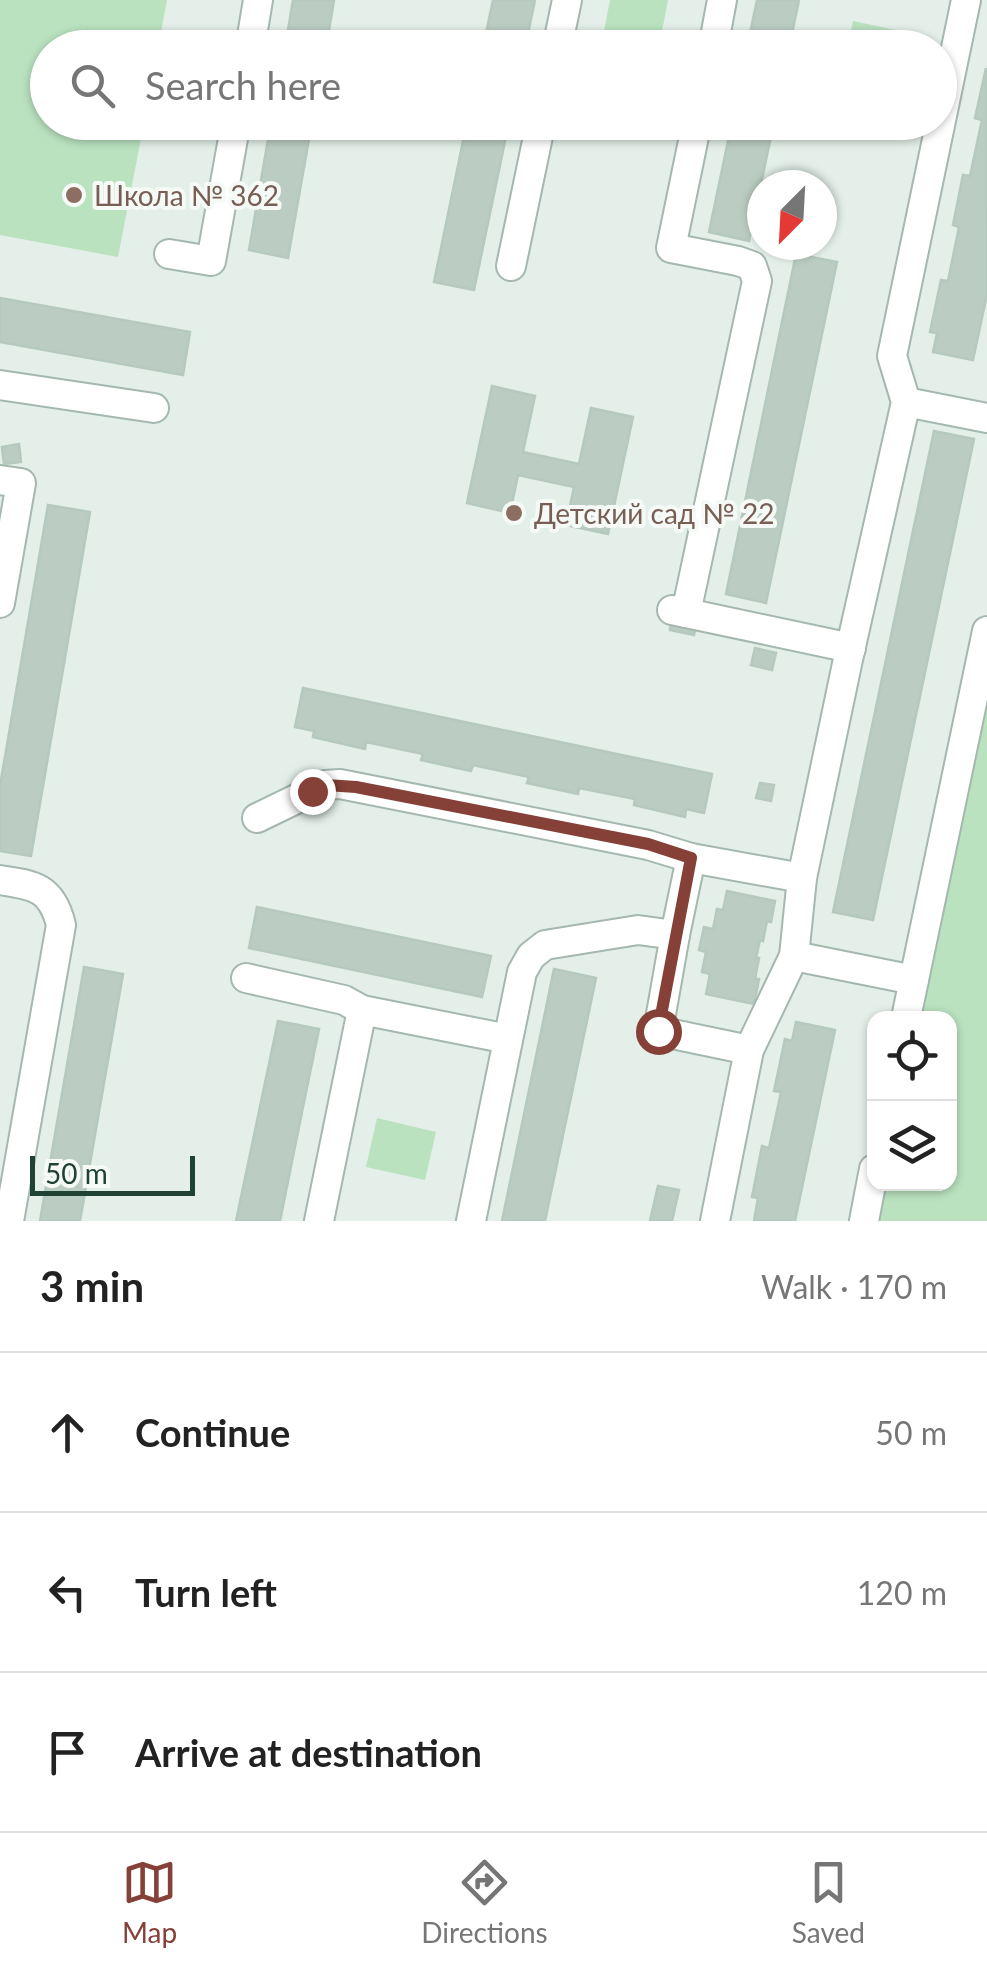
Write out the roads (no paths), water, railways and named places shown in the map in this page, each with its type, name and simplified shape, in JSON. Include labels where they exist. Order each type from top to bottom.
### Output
[{"type":"street","points":[[253,30],[258,0]]},
{"type":"street","points":[[561,30],[567,0]]},
{"type":"street","points":[[716,30],[722,0]]},
{"type":"street","points":[[957,43],[966,0]]},
{"type":"street","points":[[169,254],[211,261],[233,140]]},
{"type":"street","points":[[510,266],[537,140]]},
{"type":"street","points":[[693,140],[672,248],[752,266],[757,281],[678,611],[851,648]]},
{"type":"street","points":[[715,1221],[750,1050],[794,956],[802,878],[906,402],[892,356],[937,140]]},
{"type":"street","points":[[0,384],[154,408]]},
{"type":"street","points":[[906,402],[987,418]]},
{"type":"street","points":[[0,480],[21,484],[0,603]]},
{"type":"street","points":[[907,1011],[987,632]]},
{"type":"street","points":[[257,818],[326,785],[340,784],[802,878]]},
{"type":"street","points":[[691,858],[658,1031],[750,1050]]},
{"type":"street","points":[[0,880],[44,891],[56,905],[61,925],[11,1131],[9,1221]]},
{"type":"street","points":[[471,1221],[522,972],[531,956],[545,945],[638,930],[675,935]]},
{"type":"street","points":[[794,956],[914,980]]},
{"type":"street","points":[[246,978],[344,1000],[362,1010],[464,1042],[508,1039]]},
{"type":"street","points":[[319,1221],[362,1010]]},
{"type":"street","points":[[864,1221],[870,1191]]},
{"type":"place","name":"Школа № 362","points":[[74,195]]},
{"type":"place","name":"Детский сад № 22","points":[[514,513]]}]
